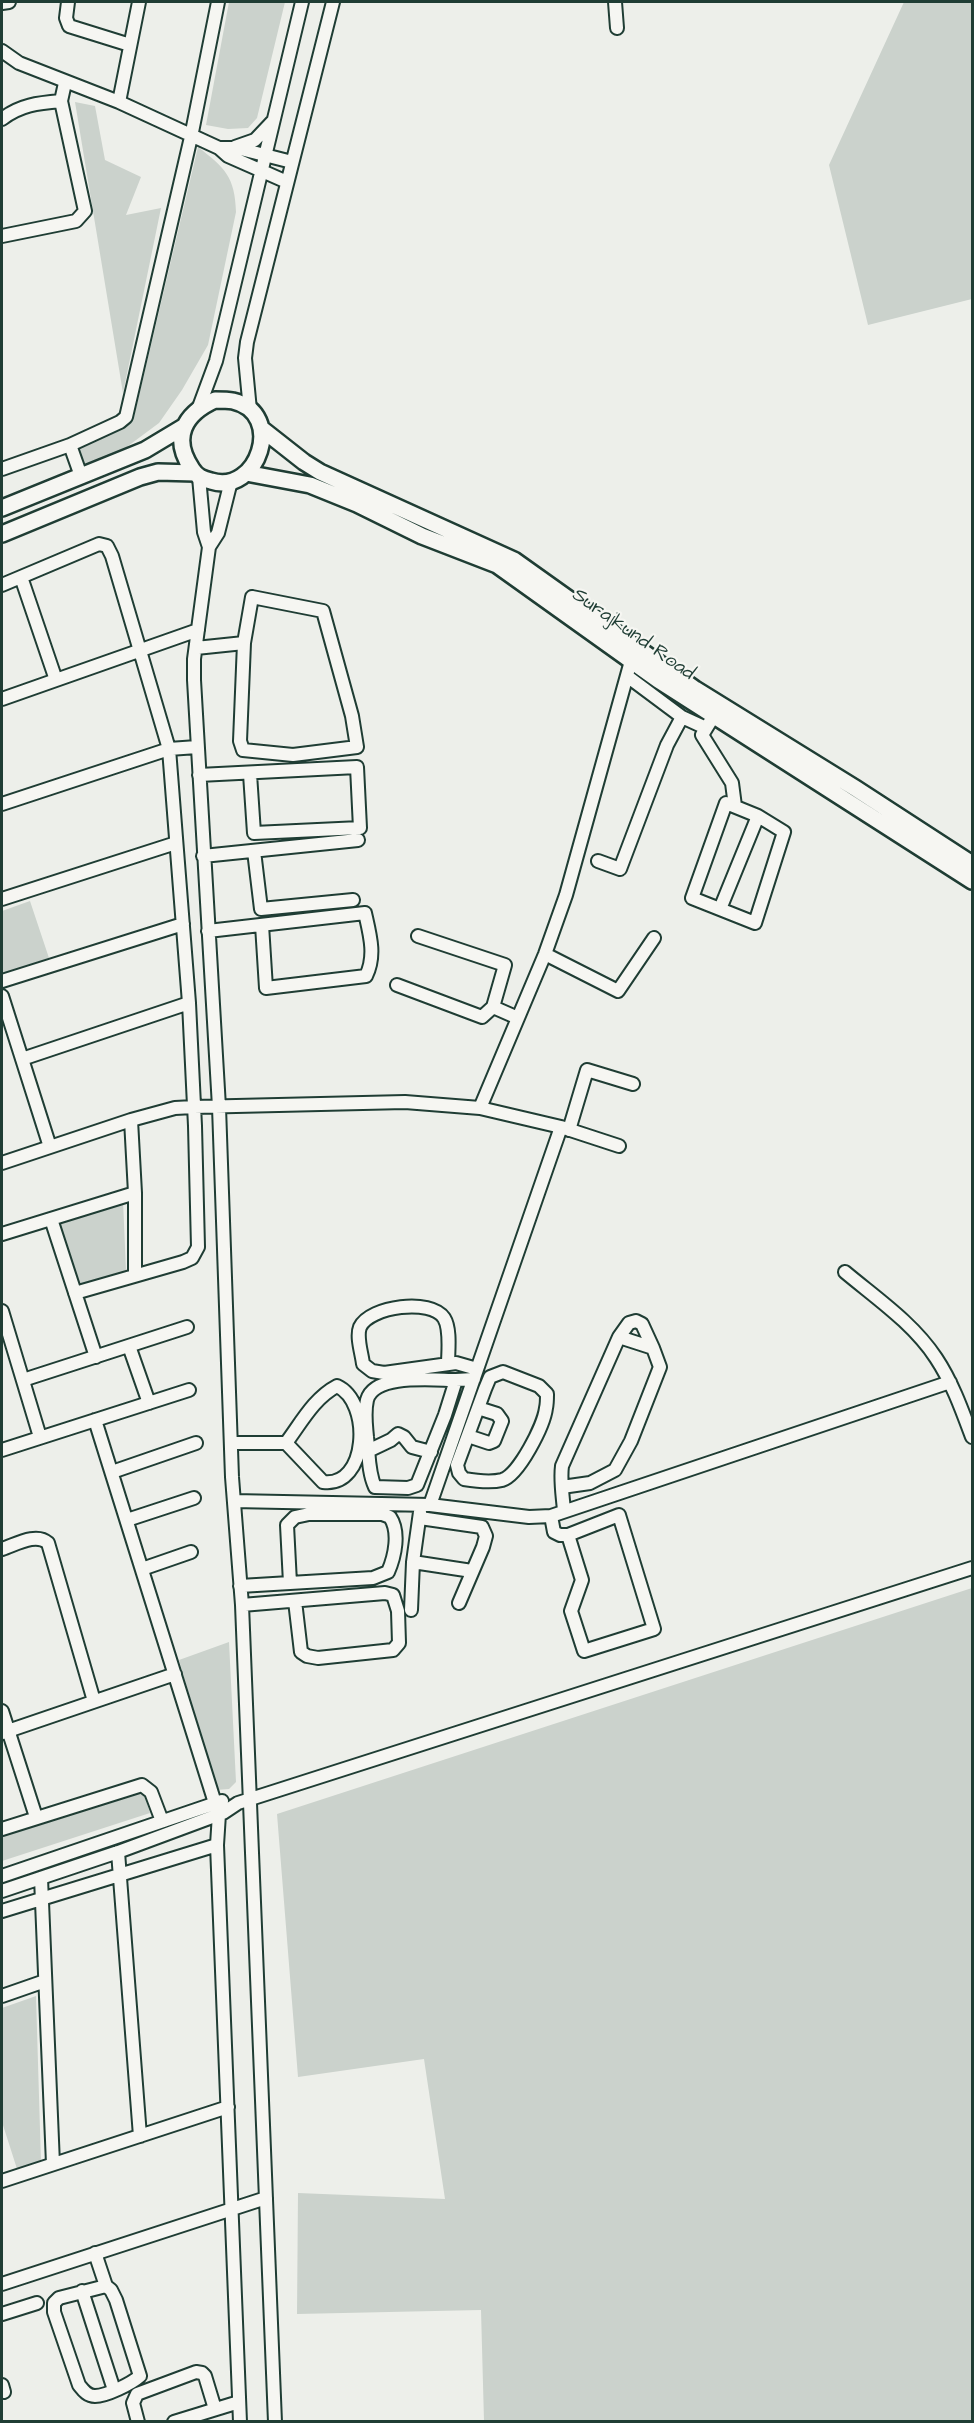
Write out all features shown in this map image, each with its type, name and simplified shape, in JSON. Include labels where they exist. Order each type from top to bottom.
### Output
[{"type":"main road","points":[[2,534],[140,477],[158,472],[197,475],[215,483],[231,481],[246,473],[259,455],[262,446],[262,429],[250,410],[233,401],[215,400],[199,407],[190,416],[185,426],[183,446],[197,475]]},
{"type":"main road","points":[[2,508],[146,450],[185,426]]},
{"type":"main road","name":"Surajkund Road","points":[[262,429],[320,472],[514,560],[695,689],[972,864]]},
{"type":"main road","name":"Surajkund Road","points":[[246,473],[310,485],[357,504],[422,536],[497,565],[629,668],[710,722],[972,881]]},
{"type":"street","points":[[2,3],[9,2]]},
{"type":"street","points":[[68,2],[66,18],[69,26],[130,45]]},
{"type":"street","points":[[119,102],[139,2]]},
{"type":"street","points":[[2,469],[70,445],[120,422],[128,414],[191,137],[218,2]]},
{"type":"street","points":[[199,407],[216,361],[302,2]]},
{"type":"street","points":[[250,410],[245,358],[247,342],[333,2]]},
{"type":"street","points":[[615,2],[617,28]]},
{"type":"street","points":[[2,51],[19,63],[119,102],[219,148],[225,155],[236,153],[265,155],[292,162]]},
{"type":"street","points":[[2,236],[76,220],[85,211],[61,101],[65,82]]},
{"type":"street","points":[[2,119],[13,110],[28,105],[61,101]]},
{"type":"street","points":[[236,153],[255,140],[273,121]]},
{"type":"street","points":[[236,153],[262,171],[287,182]]},
{"type":"street","points":[[236,153],[251,178],[253,203]]},
{"type":"street","points":[[70,445],[81,476]]},
{"type":"street","points":[[197,475],[204,532],[209,547]]},
{"type":"street","points":[[231,481],[218,533],[209,547],[194,680],[219,1107],[234,1501],[242,1605],[244,1801],[266,2198],[275,2421]]},
{"type":"street","points":[[2,585],[104,544],[112,556],[169,749],[189,1003],[199,1241],[196,1253],[183,1262],[75,1293]]},
{"type":"street","points":[[21,577],[56,680]]},
{"type":"street","points":[[252,597],[323,611],[352,716],[357,747],[293,755],[243,750],[240,741],[244,643],[252,597]]},
{"type":"street","points":[[2,699],[198,630]]},
{"type":"street","points":[[196,648],[244,643]]},
{"type":"street","points":[[480,1108],[545,954],[566,895],[629,668],[682,717],[710,722],[702,735],[732,783],[735,806]]},
{"type":"street","points":[[598,861],[620,869],[667,745],[682,717]]},
{"type":"street","points":[[2,804],[169,749],[197,747]]},
{"type":"street","points":[[199,776],[357,767],[360,828],[254,833],[250,774]]},
{"type":"street","points":[[726,802],[735,806],[758,816],[784,832],[755,923],[692,898],[726,802]]},
{"type":"street","points":[[720,909],[758,816]]},
{"type":"street","points":[[203,856],[358,840]]},
{"type":"street","points":[[2,899],[177,843]]},
{"type":"street","points":[[254,850],[261,909],[353,900]]},
{"type":"street","points":[[208,932],[262,925],[365,913],[371,938],[372,964],[366,976],[266,988],[262,925]]},
{"type":"street","points":[[315,919],[316,932]]},
{"type":"street","points":[[2,981],[183,924]]},
{"type":"street","points":[[397,985],[482,1017],[493,1007],[505,965],[418,936]]},
{"type":"street","points":[[545,954],[618,991],[654,938]]},
{"type":"street","points":[[2,996],[50,1147]]},
{"type":"street","points":[[22,1059],[189,1003]]},
{"type":"street","points":[[493,1007],[518,1018]]},
{"type":"street","points":[[411,1610],[413,1562],[420,1518],[459,1420],[587,1070],[633,1084]]},
{"type":"street","points":[[2,1163],[131,1120],[175,1108],[194,1107],[405,1102],[480,1108],[565,1129],[619,1146]]},
{"type":"street","points":[[131,1120],[135,1193],[135,1275]]},
{"type":"street","points":[[2,1234],[135,1193]]},
{"type":"street","points":[[51,1219],[96,1357]]},
{"type":"street","points":[[845,1272],[915,1333],[935,1356],[968,1409],[972,1437]]},
{"type":"street","points":[[448,1364],[446,1322],[442,1315],[419,1305],[378,1312],[365,1321],[359,1329],[363,1364],[372,1371],[384,1373],[456,1364],[475,1374]]},
{"type":"street","points":[[2,1311],[5,1339],[23,1380],[40,1437]]},
{"type":"street","points":[[562,1487],[590,1483],[615,1470],[631,1441],[660,1367],[654,1348],[642,1324],[636,1321],[629,1323],[619,1337],[562,1466],[562,1487],[564,1511]]},
{"type":"street","points":[[23,1380],[187,1327]]},
{"type":"street","points":[[619,1337],[654,1348]]},
{"type":"street","points":[[129,1346],[149,1403]]},
{"type":"street","points":[[503,1372],[539,1386],[547,1394],[546,1410],[522,1463],[514,1473],[503,1480],[464,1479],[459,1473],[457,1465],[478,1408],[490,1377],[503,1372]]},
{"type":"street","points":[[456,1380],[417,1485],[408,1488],[375,1487],[370,1477],[365,1415],[367,1398],[374,1390],[394,1380],[456,1380],[475,1374]]},
{"type":"street","points":[[234,1501],[425,1505],[529,1517],[551,1516],[950,1382]]},
{"type":"street","points":[[232,1443],[286,1443],[323,1482],[332,1483],[341,1479],[352,1468],[359,1452],[358,1409],[344,1389],[337,1386],[317,1401],[286,1443]]},
{"type":"street","points":[[2,1450],[189,1390]]},
{"type":"street","points":[[459,1420],[489,1443],[494,1441],[500,1431],[502,1421],[497,1414],[478,1408]]},
{"type":"street","points":[[95,1420],[217,1809],[240,2421]]},
{"type":"street","points":[[368,1451],[398,1434],[404,1437],[412,1448],[431,1452]]},
{"type":"street","points":[[112,1472],[196,1443]]},
{"type":"street","points":[[126,1520],[194,1498]]},
{"type":"street","points":[[240,1586],[290,1583],[373,1578],[388,1572],[393,1561],[396,1526],[390,1517],[382,1514],[309,1514],[295,1517],[287,1525],[290,1583]]},
{"type":"street","points":[[551,1516],[554,1532],[568,1535],[619,1515],[654,1629],[584,1652],[571,1611],[582,1580],[568,1535]]},
{"type":"street","points":[[420,1518],[482,1527],[486,1536],[459,1603]]},
{"type":"street","points":[[2,1549],[36,1538],[45,1539],[48,1542],[94,1701]]},
{"type":"street","points":[[142,1569],[191,1552]]},
{"type":"street","points":[[413,1562],[472,1570]]},
{"type":"street","points":[[2,1891],[118,1852],[217,1809],[222,1801],[244,1801],[972,1568]]},
{"type":"street","points":[[242,1605],[385,1593],[393,1595],[398,1611],[399,1642],[393,1650],[318,1658],[307,1656],[301,1652],[295,1601]]},
{"type":"street","points":[[5,1731],[175,1674]]},
{"type":"street","points":[[2,1711],[5,1731],[36,1818]]},
{"type":"street","points":[[2,1829],[142,1785],[151,1792],[162,1821]]},
{"type":"street","points":[[2,1876],[162,1821],[217,1809]]},
{"type":"street","points":[[2,1911],[218,1845]]},
{"type":"street","points":[[118,1852],[140,2136]]},
{"type":"street","points":[[41,1878],[53,2164]]},
{"type":"street","points":[[2,1996],[45,1981]]},
{"type":"street","points":[[2,2181],[228,2107]]},
{"type":"street","points":[[2,2284],[266,2198]]},
{"type":"street","points":[[95,2253],[106,2286],[117,2300],[140,2370],[140,2376],[135,2381],[95,2396],[86,2394],[79,2385],[54,2312],[54,2303],[58,2298],[106,2286]]},
{"type":"street","points":[[82,2291],[114,2390]]},
{"type":"street","points":[[2,2314],[37,2303]]},
{"type":"street","points":[[138,2421],[133,2403],[137,2394],[196,2372],[205,2376],[215,2409]]},
{"type":"street","points":[[174,2421],[239,2402]]},
{"type":"shaded area","points":[[229,2],[285,2],[257,118],[248,128],[228,129],[206,125]]},
{"type":"shaded area","points":[[904,2],[972,2],[972,299],[868,325],[829,165]]},
{"type":"shaded area","points":[[75,102],[95,106],[105,160],[141,177],[126,215],[161,208],[123,393]]},
{"type":"shaded area","points":[[198,147],[227,174],[233,190],[236,212],[208,345],[182,390],[159,423],[124,449],[84,467],[76,445],[133,421]]},
{"type":"shaded area","points":[[30,901],[49,958],[2,974],[2,911]]},
{"type":"shaded area","points":[[123,1200],[126,1271],[80,1286],[59,1222]]},
{"type":"shaded area","points":[[972,1588],[972,2421],[484,2421],[481,2310],[297,2314],[298,2193],[445,2199],[424,2059],[298,2077],[277,1814]]},
{"type":"shaded area","points":[[229,1642],[236,1782],[229,1789],[216,1790],[179,1660]]},
{"type":"shaded area","points":[[142,1788],[150,1813],[2,1861],[2,1834]]},
{"type":"shaded area","points":[[36,1996],[41,2163],[18,2172],[2,2122],[2,2008]]}]
